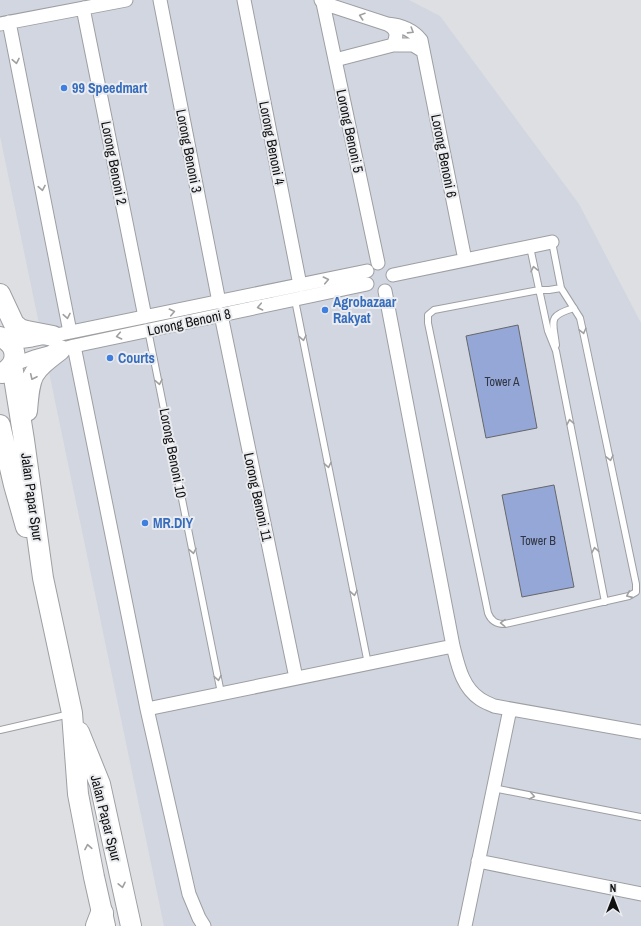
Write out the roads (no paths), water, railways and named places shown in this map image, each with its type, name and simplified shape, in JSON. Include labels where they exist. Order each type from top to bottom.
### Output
[{"type":"main road","points":[[0,294],[14,324],[20,329],[64,341],[33,374],[29,387],[24,440]]},
{"type":"main road","points":[[4,335],[14,354],[14,360],[6,369],[24,440]]},
{"type":"main road","name":"Jalan Papar Spur","points":[[0,425],[14,485],[32,549],[43,578]]},
{"type":"main road","name":"Jalan Papar Spur","points":[[24,440],[43,578],[72,713],[78,794],[94,876],[101,922]]},
{"type":"main road","name":"Jalan Papar Spur","points":[[72,713],[100,784],[130,926]]},
{"type":"street","points":[[126,0],[4,23],[64,341],[189,894],[198,918],[204,926]]},
{"type":"street","name":"Lorong Benoni 3","points":[[160,0],[219,302]]},
{"type":"street","name":"Lorong Benoni 4","points":[[244,0],[300,285]]},
{"type":"street","name":"Lorong Benoni 6","points":[[322,2],[387,24],[400,25],[416,34],[421,40],[465,260]]},
{"type":"street","name":"Lorong Benoni 5","points":[[322,2],[378,263]]},
{"type":"street","name":"Lorong Benoni 2","points":[[83,8],[145,317]]},
{"type":"street","points":[[387,24],[393,27],[396,31],[393,45]]},
{"type":"street","points":[[335,60],[393,45],[413,45],[423,51]]},
{"type":"street","points":[[394,275],[552,242]]},
{"type":"street","points":[[378,263],[382,263],[389,267],[394,275],[391,286],[381,292],[373,290],[367,278],[369,268],[378,263]]},
{"type":"street","name":"Lorong Benoni 8","points":[[6,369],[34,357],[64,341],[145,317],[300,285],[367,278]]},
{"type":"street","name":"Lorong Benoni 8","points":[[4,335],[32,340],[64,341],[148,330],[295,300],[367,278]]},
{"type":"street","points":[[384,291],[453,646],[461,675],[472,692],[480,699],[494,706],[641,732]]},
{"type":"street","name":"Lorong Benoni 11","points":[[221,315],[296,678]]},
{"type":"street","points":[[147,709],[453,646]]},
{"type":"street","points":[[465,926],[510,709]]},
{"type":"street","points":[[478,862],[641,894]]},
{"type":"lane","points":[[552,242],[561,288],[580,318],[636,584],[636,592],[633,595],[606,602],[505,624],[499,624],[494,622],[488,613],[429,330],[428,315],[434,310],[539,290],[561,288]]},
{"type":"lane","points":[[530,247],[548,331],[556,351]]},
{"type":"lane","points":[[295,300],[368,664]]},
{"type":"lane","points":[[574,308],[559,312],[553,320],[556,351],[606,602]]},
{"type":"lane","name":"Lorong Benoni 10","points":[[148,330],[222,693]]},
{"type":"lane","points":[[0,730],[72,713]]},
{"type":"lane","points":[[493,788],[641,817]]},
{"type":"place","name":"99 Speedmart","points":[[64,88]]},
{"type":"place","name":"Agrobazaar Rakyat","points":[[325,310]]},
{"type":"place","name":"Courts","points":[[110,358]]},
{"type":"place","name":"MR.DIY","points":[[145,523]]}]
